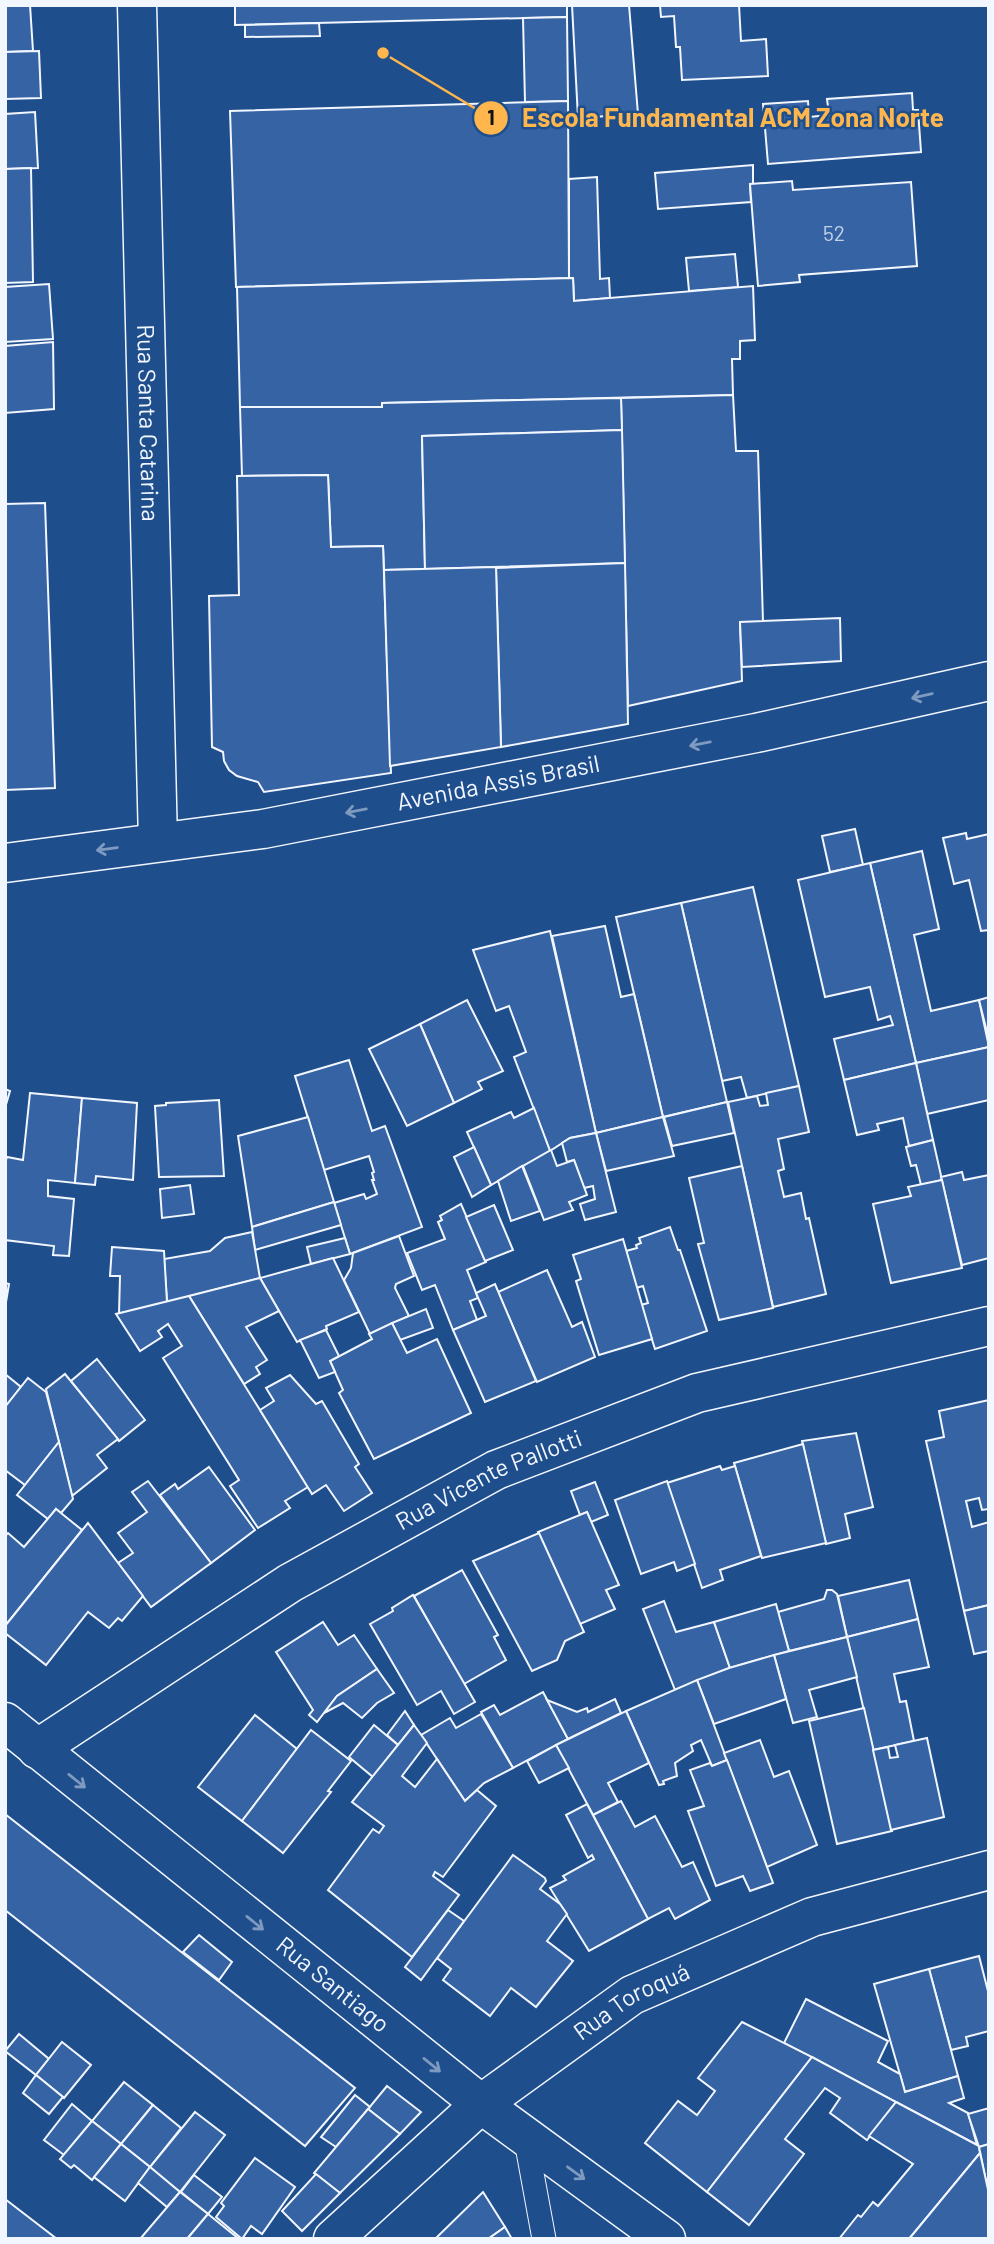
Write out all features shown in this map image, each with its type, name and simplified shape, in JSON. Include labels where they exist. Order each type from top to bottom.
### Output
[{"type":"street","name":"Rua Santa Catarina","points":[[136,5],[158,842]]},
{"type":"street","name":"Avenida Assis Brasil","points":[[5,863],[277,827],[742,735],[989,681]]},
{"type":"street","name":"Rua Vicente Pallotti","points":[[37,1749],[290,1583],[496,1470],[697,1393],[989,1326]]},
{"type":"street","name":"Rua Santiago","points":[[5,1722],[481,2104],[666,2239]]},
{"type":"street","name":"Rua Toroquá","points":[[333,2239],[481,2104],[632,1995],[812,1917],[989,1870]]},
{"type":"lane","points":[[525,2136],[544,2239]]},
{"type":"building","points":[[5,5],[30,5],[33,51],[5,52]]},
{"type":"building","points":[[235,5],[567,5],[567,17],[235,25]]},
{"type":"building","points":[[572,5],[629,5],[638,114],[578,118]]},
{"type":"building","points":[[660,5],[739,5],[741,41],[766,39],[768,76],[682,80],[680,47],[676,47],[674,16],[661,17]]},
{"type":"building","points":[[567,17],[568,101],[525,102],[523,18]]},
{"type":"building","points":[[319,23],[320,36],[245,37],[245,25]]},
{"type":"building","points":[[39,51],[41,98],[5,99],[5,52]]},
{"type":"building","points":[[912,93],[913,110],[918,110],[921,152],[768,164],[763,104],[808,101],[809,117],[829,115],[827,99]]},
{"type":"building","points":[[568,101],[569,278],[236,287],[230,111]]},
{"type":"building","points":[[35,112],[38,168],[5,169],[5,114]]},
{"type":"building","points":[[753,165],[751,202],[658,209],[655,173]]},
{"type":"building","points":[[31,168],[33,282],[5,283],[5,169]]},
{"type":"building","points":[[597,177],[600,279],[609,278],[610,298],[574,301],[573,278],[569,278],[569,179]]},
{"type":"building","points":[[792,181],[793,190],[911,182],[917,266],[799,275],[800,282],[758,286],[750,184]]},
{"type":"building","points":[[735,254],[738,287],[689,291],[686,258]]},
{"type":"building","points":[[573,278],[574,301],[753,286],[755,340],[740,341],[740,359],[732,359],[733,395],[382,403],[382,407],[240,407],[237,287]]},
{"type":"building","points":[[49,284],[53,339],[5,342],[5,287]]},
{"type":"building","points":[[53,342],[54,409],[5,413],[5,346]]},
{"type":"building","points":[[733,395],[736,451],[758,451],[763,622],[740,622],[742,681],[628,706],[621,398]]},
{"type":"building","points":[[621,398],[622,430],[422,436],[425,569],[384,570],[383,546],[331,547],[328,475],[242,476],[240,407],[382,407],[382,403]]},
{"type":"building","points":[[622,430],[625,563],[425,569],[422,436]]},
{"type":"building","points":[[328,475],[331,547],[383,546],[391,773],[264,792],[258,782],[237,776],[229,770],[223,752],[212,747],[209,596],[239,595],[237,476]]},
{"type":"building","points":[[45,503],[55,788],[5,790],[5,504]]},
{"type":"building","points":[[625,563],[628,724],[501,747],[496,568]]},
{"type":"building","points":[[496,567],[501,747],[390,766],[384,570]]},
{"type":"building","points":[[840,618],[841,661],[742,667],[740,622]]},
{"type":"building","points":[[855,829],[863,865],[830,872],[822,836]]},
{"type":"building","points":[[966,833],[967,839],[989,834],[989,930],[981,931],[969,880],[954,884],[943,838]]},
{"type":"building","points":[[922,851],[939,929],[914,935],[931,1011],[979,1000],[989,1047],[916,1063],[870,863]]},
{"type":"building","points":[[870,863],[916,1063],[844,1080],[834,1039],[893,1025],[890,1016],[878,1020],[870,987],[825,997],[798,880]]},
{"type":"building","points":[[753,887],[799,1086],[747,1098],[741,1077],[722,1081],[681,903]]},
{"type":"building","points":[[681,903],[727,1102],[663,1117],[616,917]]},
{"type":"building","points":[[605,926],[621,997],[634,994],[663,1117],[596,1133],[552,936]]},
{"type":"building","points":[[550,931],[596,1133],[570,1138],[550,1151],[514,1057],[526,1052],[509,1006],[496,1011],[473,950]]},
{"type":"building","points":[[989,997],[989,1040],[979,1000]]},
{"type":"building","points":[[467,1000],[503,1071],[478,1082],[482,1089],[454,1103],[420,1024]]},
{"type":"building","points":[[420,1024],[454,1103],[407,1126],[369,1049]]},
{"type":"building","points":[[989,1047],[989,1100],[927,1114],[916,1063]]},
{"type":"building","points":[[349,1060],[372,1131],[385,1126],[422,1227],[350,1254],[334,1203],[364,1194],[366,1199],[377,1194],[372,1180],[374,1172],[369,1156],[324,1170],[295,1076]]},
{"type":"building","points":[[916,1063],[933,1140],[909,1146],[903,1118],[877,1124],[879,1130],[857,1135],[844,1080]]},
{"type":"building","points":[[799,1086],[809,1132],[778,1139],[784,1169],[778,1171],[784,1197],[801,1193],[826,1294],[773,1307],[728,1102],[757,1096],[760,1106],[768,1105],[766,1093]]},
{"type":"building","points":[[5,1089],[10,1091],[5,1108]]},
{"type":"building","points":[[30,1093],[82,1098],[75,1183],[48,1180],[48,1196],[74,1199],[69,1256],[53,1255],[54,1246],[5,1240],[5,1163],[7,1157],[23,1160]]},
{"type":"building","points":[[82,1098],[137,1103],[133,1180],[96,1176],[95,1185],[75,1183]]},
{"type":"building","points":[[219,1100],[224,1176],[159,1177],[155,1106]]},
{"type":"building","points":[[727,1102],[734,1133],[672,1146],[664,1117]]},
{"type":"building","points":[[534,1108],[550,1151],[491,1185],[467,1132],[511,1112],[514,1118]]},
{"type":"building","points":[[308,1117],[334,1202],[252,1227],[238,1136]]},
{"type":"building","points":[[663,1117],[674,1156],[606,1171],[596,1133]]},
{"type":"building","points":[[596,1133],[616,1212],[585,1220],[580,1204],[595,1199],[593,1186],[584,1188],[574,1160],[567,1162],[562,1143],[570,1138]]},
{"type":"building","points":[[933,1140],[942,1180],[921,1185],[916,1165],[911,1166],[906,1147]]},
{"type":"building","points":[[474,1147],[491,1185],[472,1197],[454,1157]]},
{"type":"building","points":[[551,1150],[557,1166],[574,1160],[587,1195],[569,1202],[573,1210],[544,1220],[523,1166]]},
{"type":"building","points":[[522,1166],[540,1211],[511,1221],[498,1181]]},
{"type":"building","points":[[742,1166],[773,1308],[719,1320],[698,1244],[704,1243],[689,1178]]},
{"type":"building","points":[[962,1172],[964,1180],[989,1175],[989,1258],[962,1265],[941,1177]]},
{"type":"building","points":[[942,1180],[962,1268],[891,1283],[873,1204],[911,1196],[908,1187]]},
{"type":"building","points":[[190,1185],[194,1214],[162,1218],[160,1189]]},
{"type":"building","points":[[334,1202],[341,1225],[255,1250],[252,1227]]},
{"type":"building","points":[[461,1204],[486,1262],[467,1270],[478,1298],[470,1301],[477,1320],[453,1330],[435,1285],[422,1290],[407,1253],[445,1239],[438,1222],[442,1220],[440,1216]]},
{"type":"building","points":[[494,1205],[513,1250],[485,1261],[466,1217]]},
{"type":"building","points":[[670,1227],[707,1331],[655,1349],[641,1305],[648,1303],[643,1286],[636,1288],[626,1251],[637,1248],[636,1245],[641,1243],[639,1238]]},
{"type":"building","points":[[252,1232],[260,1278],[167,1302],[164,1259],[210,1251],[225,1238]]},
{"type":"building","points":[[399,1236],[414,1276],[396,1284],[395,1288],[409,1316],[370,1334],[344,1280],[351,1268],[353,1253]]},
{"type":"building","points":[[345,1238],[350,1254],[311,1264],[307,1247]]},
{"type":"building","points":[[623,1239],[652,1339],[599,1355],[576,1281],[581,1279],[573,1255]]},
{"type":"building","points":[[112,1247],[164,1251],[167,1302],[119,1314],[120,1276],[110,1276]]},
{"type":"building","points":[[333,1258],[359,1312],[297,1342],[260,1278]]},
{"type":"building","points":[[547,1270],[572,1327],[582,1322],[595,1357],[537,1382],[498,1292]]},
{"type":"building","points":[[260,1278],[279,1311],[246,1327],[267,1360],[256,1367],[260,1374],[244,1384],[189,1296]]},
{"type":"building","points":[[5,1283],[9,1284],[5,1308]]},
{"type":"building","points":[[495,1284],[536,1381],[485,1402],[453,1330],[486,1316],[476,1293]]},
{"type":"building","points":[[189,1296],[308,1487],[285,1501],[290,1508],[258,1528],[230,1486],[239,1480],[163,1358],[182,1346],[168,1324],[158,1331],[162,1337],[140,1351],[116,1314]]},
{"type":"building","points":[[426,1309],[433,1328],[400,1340],[392,1323]]},
{"type":"building","points":[[392,1323],[407,1353],[437,1339],[471,1413],[374,1459],[339,1393],[343,1390],[330,1361],[372,1339],[369,1334]]},
{"type":"building","points":[[326,1330],[339,1356],[330,1361],[335,1372],[319,1378],[300,1340]]},
{"type":"building","points":[[97,1359],[145,1420],[119,1441],[71,1381]]},
{"type":"building","points":[[5,1374],[21,1387],[5,1407]]},
{"type":"building","points":[[65,1374],[118,1439],[97,1455],[107,1468],[72,1496],[46,1389]]},
{"type":"building","points":[[290,1375],[316,1404],[322,1401],[359,1464],[355,1467],[372,1493],[344,1511],[326,1485],[312,1494],[260,1410],[274,1401],[266,1388]]},
{"type":"building","points":[[28,1378],[46,1392],[59,1442],[25,1485],[5,1470],[5,1407]]},
{"type":"building","points":[[989,1400],[989,1509],[982,1510],[979,1498],[966,1501],[972,1527],[989,1522],[989,1605],[964,1611],[926,1441],[944,1437],[939,1411]]},
{"type":"building","points":[[856,1433],[873,1507],[845,1514],[850,1538],[826,1544],[802,1441]]},
{"type":"building","points":[[59,1442],[73,1499],[61,1513],[56,1509],[48,1519],[17,1495]]},
{"type":"building","points":[[803,1444],[826,1543],[762,1558],[734,1463]]},
{"type":"building","points":[[720,1466],[722,1470],[735,1466],[761,1556],[720,1570],[723,1580],[702,1588],[667,1483]]},
{"type":"building","points":[[209,1467],[255,1530],[211,1563],[160,1495],[175,1484],[178,1489]]},
{"type":"building","points":[[148,1481],[211,1563],[151,1607],[118,1563],[133,1553],[118,1533],[147,1512],[132,1492]]},
{"type":"building","points":[[667,1481],[695,1564],[677,1571],[674,1562],[641,1574],[615,1500]]},
{"type":"building","points":[[595,1482],[608,1515],[591,1522],[587,1512],[580,1515],[571,1491]]},
{"type":"building","points":[[56,1509],[82,1530],[5,1626],[5,1536],[8,1533],[24,1547]]},
{"type":"building","points":[[587,1512],[619,1585],[606,1590],[615,1609],[580,1624],[538,1532]]},
{"type":"building","points":[[88,1523],[143,1596],[122,1621],[118,1618],[109,1628],[88,1612],[46,1665],[5,1633],[5,1626]]},
{"type":"building","points":[[539,1533],[584,1632],[565,1641],[557,1660],[532,1671],[473,1561]]},
{"type":"building","points":[[462,1570],[498,1635],[494,1637],[506,1660],[464,1684],[414,1596]]},
{"type":"building","points":[[909,1580],[918,1619],[847,1637],[838,1596]]},
{"type":"building","points":[[827,1590],[837,1594],[847,1637],[789,1651],[778,1612],[824,1599]]},
{"type":"building","points":[[413,1595],[475,1702],[454,1714],[441,1691],[417,1705],[370,1624]]},
{"type":"building","points":[[664,1601],[676,1632],[714,1622],[730,1668],[675,1690],[643,1609]]},
{"type":"building","points":[[776,1604],[789,1651],[730,1668],[714,1622]]},
{"type":"building","points":[[989,1605],[989,1651],[974,1654],[964,1611]]},
{"type":"building","points":[[918,1619],[929,1667],[894,1674],[900,1702],[906,1701],[914,1741],[873,1750],[847,1637]]},
{"type":"building","points":[[323,1622],[338,1645],[354,1635],[377,1669],[337,1696],[317,1722],[309,1715],[313,1710],[276,1652]]},
{"type":"building","points":[[847,1637],[857,1677],[809,1690],[817,1717],[793,1723],[774,1655]]},
{"type":"building","points":[[774,1655],[786,1699],[714,1724],[697,1680]]},
{"type":"building","points":[[377,1669],[394,1693],[377,1703],[362,1718],[343,1703],[324,1713],[337,1696]]},
{"type":"building","points":[[697,1680],[727,1760],[712,1766],[701,1740],[691,1745],[693,1751],[675,1763],[677,1776],[659,1785],[626,1711]]},
{"type":"building","points":[[543,1692],[568,1739],[513,1768],[481,1712],[494,1705],[500,1715]]},
{"type":"building","points":[[615,1699],[621,1713],[568,1739],[547,1700],[577,1712],[587,1708],[588,1712]]},
{"type":"building","points":[[864,1708],[892,1831],[837,1844],[809,1721]]},
{"type":"building","points":[[405,1711],[414,1725],[398,1745],[387,1735]]},
{"type":"building","points":[[626,1711],[649,1763],[608,1783],[618,1802],[593,1815],[556,1745]]},
{"type":"building","points":[[481,1714],[513,1768],[484,1783],[465,1801],[421,1735],[450,1718],[456,1728]]},
{"type":"building","points":[[255,1715],[297,1749],[242,1821],[198,1787]]},
{"type":"building","points":[[374,1725],[398,1745],[373,1777],[349,1757]]},
{"type":"building","points":[[414,1725],[427,1743],[402,1776],[415,1787],[437,1759],[465,1801],[477,1790],[496,1806],[443,1877],[435,1872],[433,1876],[459,1895],[412,1957],[328,1890],[373,1829],[379,1833],[384,1826],[352,1802]]},
{"type":"building","points":[[311,1730],[351,1761],[328,1791],[331,1792],[283,1853],[242,1821]]},
{"type":"building","points":[[927,1738],[944,1817],[891,1830],[873,1750],[888,1747],[890,1758],[898,1757],[895,1745]]},
{"type":"building","points":[[760,1740],[774,1777],[789,1771],[817,1845],[767,1867],[724,1753]]},
{"type":"building","points":[[556,1745],[569,1768],[539,1783],[527,1761]]},
{"type":"building","points":[[727,1760],[773,1883],[750,1891],[743,1876],[716,1886],[688,1811],[704,1806],[690,1770]]},
{"type":"building","points":[[621,1801],[635,1827],[655,1816],[682,1867],[693,1862],[710,1900],[675,1919],[669,1908],[648,1919],[593,1815]]},
{"type":"building","points":[[587,1804],[648,1919],[589,1951],[550,1888],[566,1880],[563,1876],[594,1859],[592,1855],[588,1858],[566,1815]]},
{"type":"building","points":[[5,1814],[355,2088],[305,2146],[5,1910]]},
{"type":"building","points":[[513,1855],[545,1878],[546,1881],[540,1889],[560,1904],[567,1914],[547,1941],[573,1961],[536,2007],[511,1988],[490,2016],[443,1980],[451,1969],[437,1958]]},
{"type":"building","points":[[448,1910],[464,1921],[421,1980],[405,1967]]},
{"type":"building","points":[[199,1935],[232,1962],[219,1980],[183,1952]]},
{"type":"building","points":[[979,1956],[989,1995],[989,2031],[966,2037],[968,2046],[951,2050],[929,1969]]},
{"type":"building","points":[[929,1969],[958,2076],[905,2092],[874,1984]]},
{"type":"building","points":[[806,1999],[888,2041],[878,2062],[900,2074],[905,2092],[958,2076],[964,2098],[949,2103],[968,2113],[977,2145],[784,2043]]},
{"type":"building","points":[[742,2022],[812,2057],[707,2192],[645,2143],[678,2101],[697,2115],[715,2091],[698,2078]]},
{"type":"building","points":[[19,2034],[49,2059],[36,2075],[5,2051]]},
{"type":"building","points":[[62,2042],[91,2065],[64,2098],[36,2075]]},
{"type":"building","points":[[812,2057],[896,2102],[867,2140],[830,2113],[840,2098],[825,2088],[785,2139],[804,2154],[749,2225],[707,2192]]},
{"type":"building","points":[[36,2075],[63,2097],[49,2114],[23,2093]]},
{"type":"building","points":[[124,2082],[153,2105],[121,2144],[92,2121]]},
{"type":"building","points":[[387,2086],[421,2112],[400,2134],[368,2109]]},
{"type":"building","points":[[355,2095],[370,2107],[336,2147],[321,2137]]},
{"type":"building","points":[[896,2102],[979,2146],[980,2153],[909,2239],[839,2239],[858,2215],[861,2217],[873,2202],[878,2206],[913,2164],[869,2136]]},
{"type":"building","points":[[72,2104],[92,2121],[64,2155],[44,2140]]},
{"type":"building","points":[[153,2105],[181,2128],[150,2167],[121,2144]]},
{"type":"building","points":[[989,2108],[989,2144],[979,2147],[968,2114]]},
{"type":"building","points":[[368,2109],[400,2134],[340,2193],[314,2173]]},
{"type":"building","points":[[195,2112],[225,2135],[180,2192],[150,2167]]},
{"type":"building","points":[[92,2121],[121,2144],[92,2180],[74,2165],[71,2168],[60,2159]]},
{"type":"building","points":[[121,2144],[150,2167],[125,2201],[94,2177]]},
{"type":"building","points":[[989,2144],[989,2180],[986,2181],[979,2147]]},
{"type":"building","points":[[980,2153],[989,2194],[989,2239],[909,2239]]},
{"type":"building","points":[[255,2158],[295,2187],[262,2234],[251,2226],[242,2239],[216,2217],[224,2206],[221,2203]]},
{"type":"building","points":[[150,2167],[180,2192],[167,2207],[138,2183]]},
{"type":"building","points":[[316,2174],[340,2193],[302,2231],[282,2211]]},
{"type":"building","points":[[194,2175],[222,2197],[208,2214],[181,2192]]},
{"type":"building","points":[[180,2192],[208,2214],[187,2239],[140,2239]]},
{"type":"building","points":[[483,2192],[505,2227],[488,2239],[435,2239]]},
{"type":"building","points":[[5,2199],[57,2239],[5,2239]]},
{"type":"building","points":[[208,2214],[239,2239],[187,2239]]},
{"type":"building","points":[[505,2227],[512,2239],[488,2239]]},
{"type":"place","name":"Escola Fundamental ACM Zona Norte","points":[[383,53]]}]
